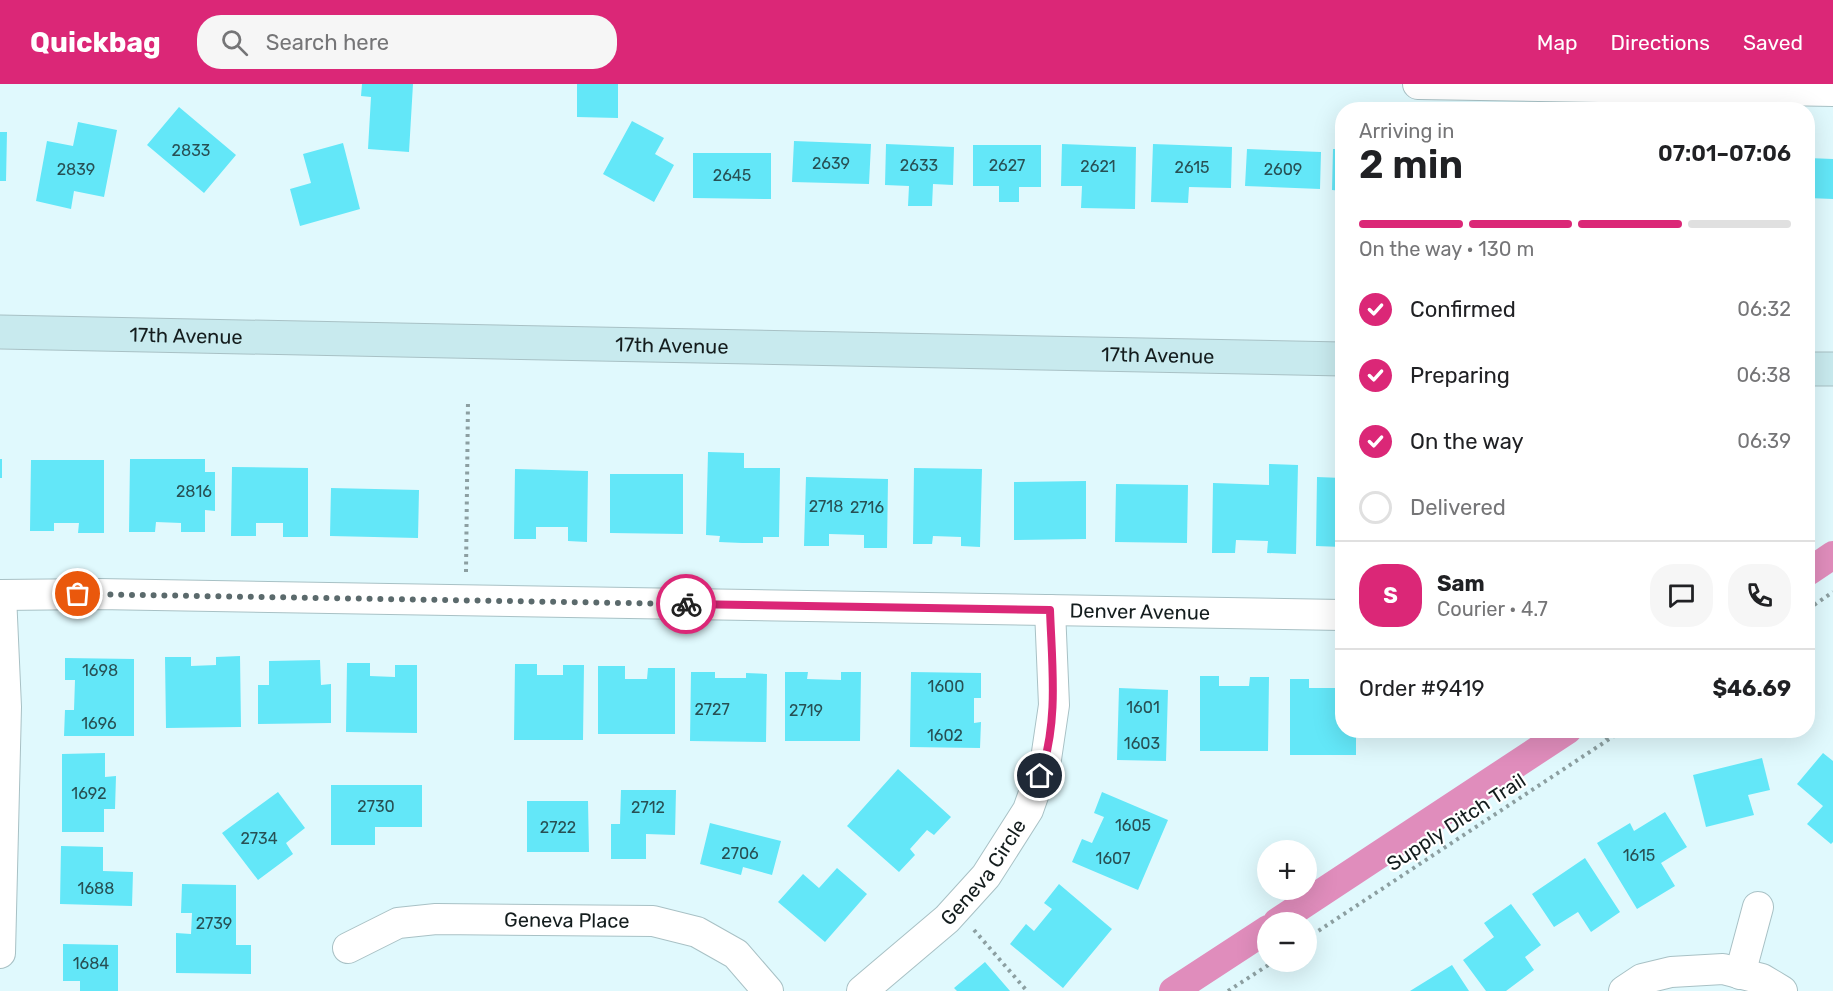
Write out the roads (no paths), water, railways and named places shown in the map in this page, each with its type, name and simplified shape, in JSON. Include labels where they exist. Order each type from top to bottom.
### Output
[{"type":"main road","name":"17th Avenue","points":[[0,332],[1335,359]]},
{"type":"main road","points":[[1815,369],[1833,369]]},
{"type":"street","points":[[1418,84],[1833,91]]},
{"type":"street","name":"Denver Avenue","points":[[0,595],[98,594],[1335,615]]},
{"type":"street","points":[[0,595],[6,707],[0,953]]},
{"type":"street","name":"Geneva Circle","points":[[862,991],[956,909],[986,876],[1028,810],[1046,759],[1054,705],[1050,610]]},
{"type":"street","points":[[1740,974],[1758,907]]},
{"type":"street","name":"Geneva Place","points":[[348,948],[398,923],[436,920],[653,921],[697,932],[736,954],[768,991]]},
{"type":"street","points":[[1624,991],[1642,979],[1671,972],[1723,969],[1762,979],[1782,991]]},
{"type":"waterway","points":[[1815,567],[1833,555]]},
{"type":"waterway","points":[[1292,912],[1556,738]]},
{"type":"waterway","points":[[1173,991],[1257,936]]}]
